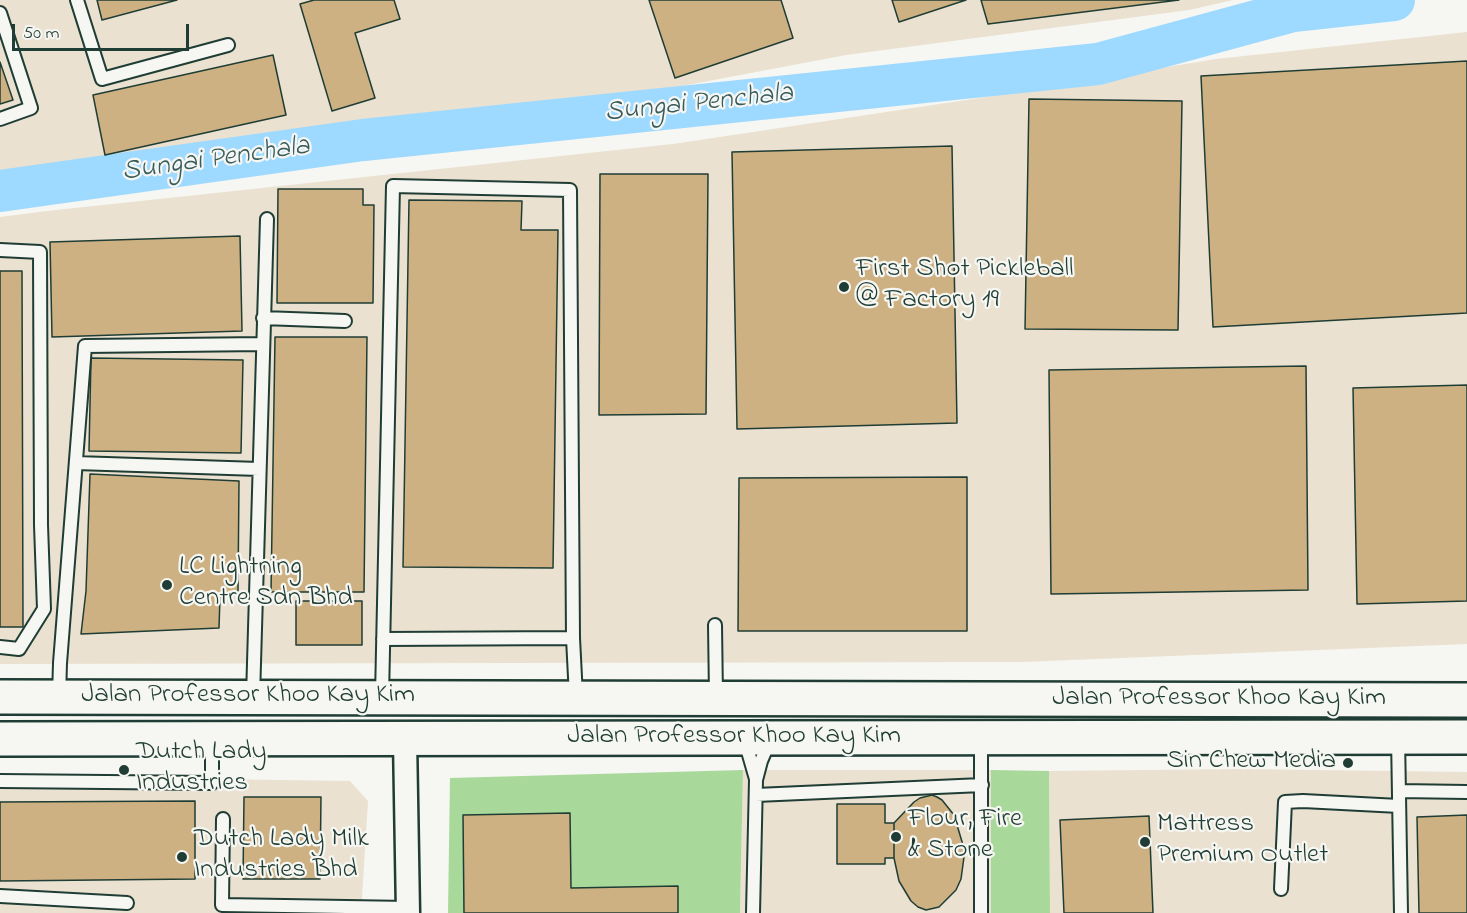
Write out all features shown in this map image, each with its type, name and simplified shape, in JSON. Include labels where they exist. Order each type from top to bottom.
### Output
[{"type":"main road","name":"Jalan Professor Khoo Kay Kim","points":[[0,697],[1467,700]]},
{"type":"main road","name":"Jalan Professor Khoo Kay Kim","points":[[0,739],[1467,737]]},
{"type":"street","points":[[405,738],[408,911]]},
{"type":"lane","points":[[77,0],[102,79],[228,45]]},
{"type":"lane","points":[[0,13],[31,108],[0,119]]},
{"type":"lane","points":[[382,697],[393,186],[570,190],[573,638],[576,698]]},
{"type":"lane","points":[[253,697],[267,219]]},
{"type":"lane","points":[[0,250],[40,252],[40,525],[44,609],[19,649],[0,647]]},
{"type":"lane","points":[[263,318],[345,321]]},
{"type":"lane","points":[[59,697],[85,346],[263,344]]},
{"type":"lane","points":[[76,463],[259,468]]},
{"type":"lane","points":[[715,626],[716,698]]},
{"type":"lane","points":[[383,639],[573,638]]},
{"type":"lane","points":[[1398,736],[1401,913]]},
{"type":"lane","points":[[753,913],[757,738]]},
{"type":"lane","points":[[756,780],[757,738]]},
{"type":"lane","points":[[981,738],[981,913]]},
{"type":"lane","points":[[0,781],[212,783],[212,739]]},
{"type":"lane","points":[[756,795],[982,784]]},
{"type":"lane","points":[[1399,791],[1467,792]]},
{"type":"lane","points":[[1281,889],[1286,802],[1399,806]]},
{"type":"lane","points":[[222,819],[222,905],[288,909],[408,911]]},
{"type":"lane","points":[[0,896],[127,903]]},
{"type":"shaded area","points":[[0,0],[1233,0],[1189,10],[846,55],[661,90],[0,175]]},
{"type":"shaded area","points":[[1467,32],[1467,644],[1022,662],[0,664],[0,217],[673,144],[973,99],[1216,59]]},
{"type":"shaded area","points":[[1240,769],[1467,772],[1467,913],[1050,913],[1049,771]]},
{"type":"shaded area","points":[[743,770],[991,770],[991,913],[740,913]]},
{"type":"shaded area","name":"Dutch Lady Milk Industries Bhd","points":[[0,776],[350,781],[368,801],[361,913],[0,913]]},
{"type":"green space","points":[[743,770],[740,913],[448,913],[450,778]]},
{"type":"green space","points":[[991,770],[1049,771],[1050,913],[991,913]]},
{"type":"building","points":[[97,0],[177,0],[102,20]]},
{"type":"building","points":[[314,0],[394,0],[400,19],[355,33],[375,98],[332,111],[300,4]]},
{"type":"building","points":[[649,0],[781,0],[793,38],[675,78]]},
{"type":"building","points":[[892,0],[966,0],[899,22]]},
{"type":"building","points":[[981,0],[1179,0],[988,24]]},
{"type":"building","points":[[273,55],[286,115],[105,155],[93,95]]},
{"type":"building","points":[[1467,61],[1467,313],[1213,327],[1201,76]]},
{"type":"building","points":[[0,62],[13,100],[0,104]]},
{"type":"building","points":[[1029,99],[1182,101],[1178,330],[1025,329]]},
{"type":"building","name":"First Shot Pickleball @ Factory 19","points":[[952,146],[957,423],[737,429],[732,152]]},
{"type":"building","points":[[600,174],[708,174],[706,414],[599,415]]},
{"type":"building","points":[[278,189],[363,189],[363,205],[374,205],[373,303],[277,303]]},
{"type":"building","points":[[409,200],[522,201],[521,230],[558,230],[553,568],[403,567]]},
{"type":"building","points":[[240,236],[242,331],[52,337],[50,242]]},
{"type":"building","points":[[0,271],[22,271],[23,627],[0,627]]},
{"type":"building","points":[[275,337],[367,337],[364,592],[271,592]]},
{"type":"building","points":[[91,358],[243,360],[241,453],[89,451]]},
{"type":"building","points":[[1306,366],[1308,590],[1051,594],[1049,370]]},
{"type":"building","points":[[1467,385],[1467,601],[1357,604],[1353,388]]},
{"type":"building","points":[[90,474],[239,481],[238,591],[220,597],[219,628],[81,634],[86,591]]},
{"type":"building","points":[[967,477],[967,631],[738,631],[739,478]]},
{"type":"building","points":[[296,601],[362,601],[362,645],[296,645]]},
{"type":"building","points":[[932,795],[942,800],[954,815],[963,845],[964,857],[961,879],[956,890],[939,907],[926,910],[911,901],[899,881],[894,858],[894,823],[914,802]]},
{"type":"building","points":[[244,797],[321,797],[320,879],[243,879]]},
{"type":"building","points":[[195,801],[195,879],[0,881],[0,802]]},
{"type":"building","points":[[837,804],[885,804],[885,823],[894,823],[894,858],[885,858],[885,864],[837,864]]},
{"type":"building","points":[[570,813],[571,888],[678,886],[678,913],[464,913],[463,815]]},
{"type":"building","points":[[1467,815],[1467,913],[1419,913],[1417,817]]},
{"type":"building","points":[[1149,816],[1153,913],[1064,913],[1060,820]]},
{"type":"waterway","name":"Sungai Penchala","points":[[0,191],[363,140],[1098,64],[1293,11],[1394,0]]},
{"type":"place","name":"First Shot Pickleball @ Factory 19","points":[[844,287]]},
{"type":"place","name":"LC Lightning Centre Sdn Bhd","points":[[167,585]]},
{"type":"place","name":"Sin Chew Media","points":[[1348,763]]},
{"type":"place","name":"Dutch Lady Industries","points":[[124,770]]},
{"type":"place","name":"Flour, Fire & Stone","points":[[896,837]]},
{"type":"place","name":"Mattress Premium Outlet","points":[[1145,842]]},
{"type":"place","name":"Dutch Lady Milk Industries Bhd","points":[[182,857]]}]
